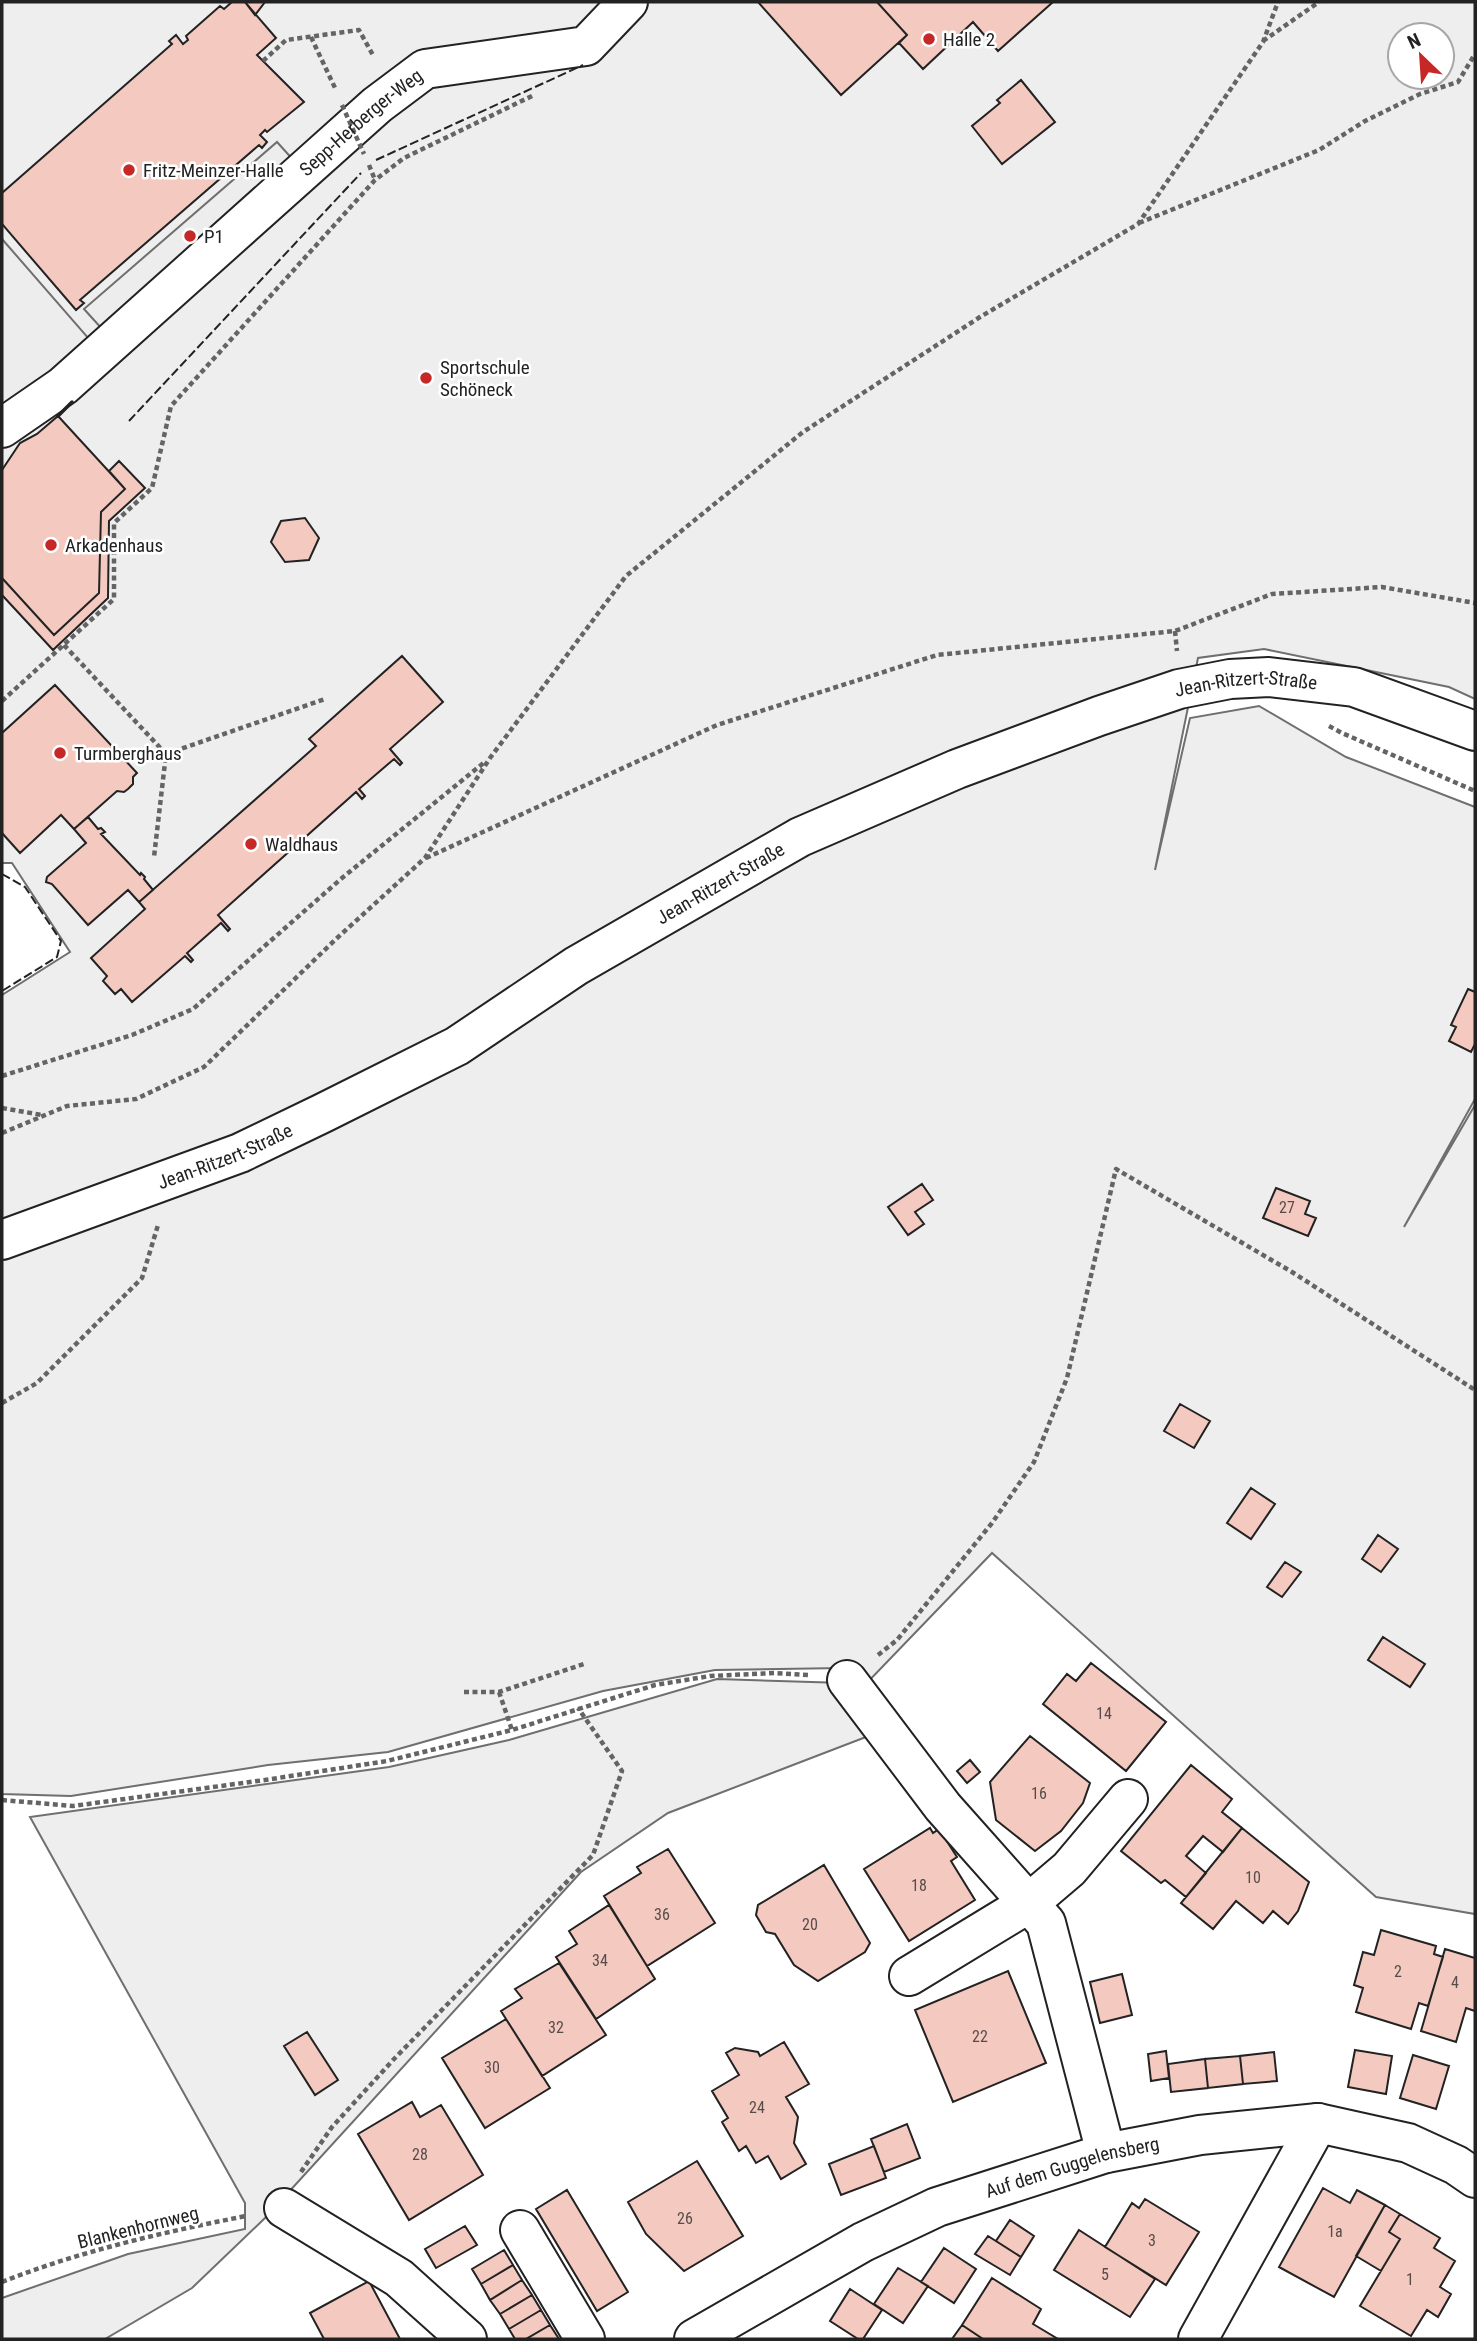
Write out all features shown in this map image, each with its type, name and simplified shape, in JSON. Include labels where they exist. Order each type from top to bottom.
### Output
[{"type":"street","name":"Sepp-Herberger-Weg","points":[[2,428],[63,386],[359,105],[425,69],[586,46],[628,2]]},
{"type":"street","name":"Jean-Ritzert-Straße","points":[[2,1240],[240,1153],[457,1046],[576,965],[800,837],[957,769],[1099,716],[1179,689],[1230,679],[1269,677],[1354,687],[1475,731]]},
{"type":"street","points":[[847,1680],[943,1807],[1046,1923],[1106,2153]]},
{"type":"street","points":[[909,1976],[1028,1903],[1069,1868],[1128,1799]]},
{"type":"street","points":[[1198,2339],[1318,2123]]},
{"type":"street","name":"Auf dem Guggelensberg","points":[[694,2339],[863,2242],[937,2207],[1106,2153],[1200,2135],[1318,2123],[1408,2143],[1456,2165],[1475,2178]]},
{"type":"street","points":[[284,2208],[399,2278],[467,2339]]},
{"type":"street","points":[[520,2230],[585,2339]]},
{"type":"path","points":[[1138,224],[1262,42],[1278,2]]},
{"type":"path","points":[[1262,42],[1319,2]]},
{"type":"path","points":[[263,61],[286,40],[359,30],[382,73],[359,105],[364,154]]},
{"type":"path","points":[[312,37],[339,98]]},
{"type":"path","points":[[2,1133],[67,1106],[136,1099],[204,1067],[336,939],[425,858],[490,758],[626,576],[803,432],[980,317],[1138,224],[1319,150],[1365,121],[1420,94],[1458,82],[1475,54]]},
{"type":"path","points":[[2,701],[114,599],[114,523],[152,488],[170,406],[375,180],[404,158],[543,91]]},
{"type":"path","points":[[368,163],[375,180]]},
{"type":"path","points":[[425,858],[717,725],[937,655],[1175,631],[1272,594],[1382,587],[1475,603]]},
{"type":"path","points":[[64,645],[166,754],[154,857]]},
{"type":"path","points":[[1308,680],[1306,712],[1342,733],[1475,791]]},
{"type":"path","points":[[166,754],[325,699]]},
{"type":"path","points":[[2,1076],[132,1035],[193,1009],[342,878],[490,758]]},
{"type":"path","points":[[2,1108],[43,1116]]},
{"type":"path","points":[[2,1800],[73,1806],[387,1761],[512,1730],[655,1685],[710,1676],[775,1673],[847,1680],[897,1640],[992,1523],[1034,1462],[1067,1378],[1116,1169],[1292,1272],[1475,1390]]},
{"type":"path","points":[[2,1403],[37,1382],[142,1278],[160,1219]]},
{"type":"path","points":[[464,1692],[499,1692],[584,1664]]},
{"type":"path","points":[[499,1692],[512,1730]]},
{"type":"path","points":[[284,2208],[301,2171],[332,2127],[394,2059],[593,1855],[622,1771],[578,1708]]},
{"type":"path","name":"Blankenhornweg","points":[[2,2282],[96,2251],[166,2232],[284,2208]]},
{"type":"shaded area","points":[[2,2],[1475,2],[1475,699],[1449,687],[1264,649],[1198,658],[1155,870],[1190,718],[1259,706],[1346,757],[1475,807],[1475,1099],[1404,1227],[1475,1105],[1475,1914],[1376,1897],[992,1553],[861,1689],[843,1668],[715,1670],[603,1691],[388,1752],[268,1765],[71,1796],[2,1794],[2,995],[70,952],[12,863],[2,863]]},
{"type":"shaded area","name":"P1","points":[[277,142],[296,163],[103,330],[84,309]]},
{"type":"shaded area","points":[[2,239],[90,340],[2,410]]},
{"type":"shaded area","points":[[717,1679],[844,1683],[879,1732],[668,1813],[581,1872],[265,2218],[192,2288],[105,2339],[2,2339],[2,2298],[128,2254],[245,2229],[245,2203],[30,1817],[389,1767],[509,1740]]},
{"type":"building","name":"Fritz-Meinzer-Halle","points":[[232,2],[245,2],[276,38],[257,55],[304,102],[260,135],[267,142],[262,148],[259,145],[80,300],[84,303],[76,310],[2,224],[2,193],[172,44],[169,41],[176,35],[183,44],[188,40],[186,36],[220,6],[224,9]]},
{"type":"building","points":[[245,2],[265,2],[255,15]]},
{"type":"building","points":[[758,2],[877,2],[907,35],[841,95]]},
{"type":"building","name":"Halle 2","points":[[877,2],[1053,2],[998,51],[973,22],[923,69],[899,43],[907,35]]},
{"type":"building","points":[[1021,80],[1055,122],[1002,164],[972,126],[1000,103],[997,100]]},
{"type":"building","name":"Arkadenhaus","points":[[58,416],[125,489],[101,512],[99,593],[54,635],[2,578],[2,470],[20,443],[37,434]]},
{"type":"building","points":[[119,461],[145,488],[109,521],[108,598],[53,650],[2,595],[2,578],[54,635],[99,593],[101,512],[125,489],[109,471]]},
{"type":"building","points":[[305,518],[319,538],[309,560],[285,562],[271,542],[281,521]]},
{"type":"building","name":"Waldhaus","points":[[402,656],[443,702],[390,749],[402,763],[400,765],[394,759],[359,789],[365,796],[362,799],[356,792],[218,915],[230,929],[228,931],[221,923],[187,953],[193,960],[191,962],[185,956],[132,1002],[121,989],[115,994],[103,981],[107,976],[91,958],[145,909],[139,902],[316,746],[309,739]]},
{"type":"building","name":"Turmberghaus","points":[[55,685],[137,773],[128,789],[124,792],[117,791],[74,829],[61,815],[20,853],[2,833],[2,733]]},
{"type":"building","points":[[88,817],[98,829],[101,828],[105,832],[101,834],[145,877],[153,890],[139,902],[128,890],[88,925],[52,884],[46,882],[47,877],[86,843],[74,829]]},
{"type":"building","points":[[1468,989],[1475,992],[1475,1044],[1471,1052],[1449,1041],[1456,1027],[1451,1025]]},
{"type":"building","points":[[922,1184],[933,1200],[915,1212],[924,1224],[908,1235],[888,1207]]},
{"type":"building","points":[[1276,1188],[1310,1201],[1305,1214],[1316,1218],[1308,1236],[1263,1218]]},
{"type":"building","points":[[1180,1404],[1210,1421],[1194,1448],[1164,1431]]},
{"type":"building","points":[[1251,1488],[1275,1504],[1251,1539],[1227,1523]]},
{"type":"building","points":[[1378,1535],[1398,1549],[1381,1572],[1362,1559]]},
{"type":"building","points":[[1285,1562],[1301,1572],[1282,1597],[1267,1587]]},
{"type":"building","points":[[1383,1637],[1425,1664],[1410,1687],[1368,1660]]},
{"type":"building","points":[[1091,1663],[1166,1722],[1126,1771],[1043,1704],[1067,1674],[1076,1681]]},
{"type":"building","points":[[1030,1736],[1090,1783],[1083,1803],[1061,1831],[1035,1851],[996,1820],[990,1782]]},
{"type":"building","points":[[970,1760],[980,1772],[967,1783],[957,1771]]},
{"type":"building","points":[[1191,1765],[1232,1799],[1222,1812],[1242,1828],[1223,1852],[1203,1836],[1186,1856],[1206,1873],[1186,1897],[1165,1880],[1161,1883],[1121,1851]]},
{"type":"building","points":[[930,1828],[933,1833],[939,1829],[957,1857],[951,1861],[975,1900],[909,1941],[864,1869]]},
{"type":"building","points":[[1242,1828],[1309,1882],[1298,1911],[1288,1924],[1273,1911],[1263,1923],[1236,1901],[1213,1929],[1181,1903]]},
{"type":"building","points":[[668,1849],[715,1923],[647,1966],[604,1896],[641,1873],[637,1867]]},
{"type":"building","points":[[824,1865],[870,1943],[865,1952],[818,1981],[794,1965],[775,1934],[766,1932],[756,1915],[758,1905]]},
{"type":"building","points":[[609,1905],[655,1979],[596,2019],[556,1957],[577,1944],[569,1931]]},
{"type":"building","points":[[1381,1930],[1436,1946],[1434,1954],[1443,1957],[1428,2006],[1419,2003],[1411,2029],[1356,2012],[1363,1988],[1354,1985],[1363,1952],[1374,1955]]},
{"type":"building","points":[[1445,1949],[1475,1958],[1475,2011],[1466,2008],[1456,2042],[1421,2031]]},
{"type":"building","points":[[559,1963],[606,2035],[542,2076],[501,2011],[522,1998],[515,1989]]},
{"type":"building","points":[[1008,1971],[1046,2063],[953,2102],[915,2010]]},
{"type":"building","points":[[1122,1974],[1132,2015],[1100,2023],[1090,1982]]},
{"type":"building","points":[[506,2019],[550,2088],[485,2128],[442,2058]]},
{"type":"building","points":[[307,2032],[338,2080],[315,2095],[284,2046]]},
{"type":"building","points":[[784,2042],[809,2084],[786,2097],[798,2117],[794,2143],[806,2164],[781,2179],[768,2156],[756,2163],[746,2146],[739,2151],[722,2122],[728,2118],[712,2091],[739,2075],[726,2053],[735,2048],[758,2052],[760,2056]]},
{"type":"building","points":[[1355,2050],[1392,2056],[1386,2094],[1348,2087]]},
{"type":"building","points":[[1166,2051],[1169,2078],[1151,2081],[1148,2054]]},
{"type":"building","points":[[1274,2052],[1277,2081],[1243,2084],[1240,2056]]},
{"type":"building","points":[[1413,2055],[1449,2066],[1436,2109],[1400,2098]]},
{"type":"building","points":[[1240,2056],[1243,2084],[1208,2088],[1205,2059]]},
{"type":"building","points":[[1205,2059],[1208,2088],[1171,2092],[1168,2064]]},
{"type":"building","points":[[412,2102],[420,2117],[441,2105],[483,2175],[409,2220],[358,2134]]},
{"type":"building","points":[[907,2124],[920,2158],[884,2172],[871,2139]]},
{"type":"building","points":[[874,2146],[886,2178],[841,2195],[829,2164]]},
{"type":"building","points":[[697,2161],[743,2236],[684,2271],[646,2234],[628,2202]]},
{"type":"building","points":[[1323,2188],[1350,2203],[1357,2190],[1385,2205],[1334,2297],[1279,2267]]},
{"type":"building","points":[[567,2190],[628,2292],[597,2311],[536,2209]]},
{"type":"building","points":[[1145,2199],[1199,2232],[1166,2285],[1105,2247],[1132,2203],[1139,2208]]},
{"type":"building","points":[[1385,2205],[1400,2214],[1389,2232],[1400,2239],[1381,2271],[1356,2256]]},
{"type":"building","points":[[1400,2214],[1440,2238],[1434,2248],[1455,2261],[1440,2287],[1451,2294],[1438,2317],[1427,2310],[1411,2336],[1360,2306],[1400,2239],[1389,2232]]},
{"type":"building","points":[[1010,2220],[1034,2236],[1021,2257],[996,2241]]},
{"type":"building","points":[[465,2226],[477,2245],[436,2268],[425,2249]]},
{"type":"building","points":[[1079,2230],[1155,2279],[1130,2317],[1054,2270]]},
{"type":"building","points":[[988,2236],[1021,2257],[1010,2275],[975,2254]]},
{"type":"building","points":[[944,2248],[976,2269],[954,2303],[921,2282]]},
{"type":"building","points":[[504,2250],[513,2265],[481,2284],[472,2269]]},
{"type":"building","points":[[513,2265],[522,2280],[490,2300],[481,2284]]},
{"type":"building","points":[[898,2268],[928,2286],[903,2323],[874,2304]]},
{"type":"building","points":[[992,2278],[1041,2309],[1033,2324],[1058,2339],[983,2339],[962,2325]]},
{"type":"building","points":[[522,2280],[532,2295],[500,2314],[490,2300]]},
{"type":"building","points":[[369,2281],[400,2339],[324,2339],[310,2313]]},
{"type":"building","points":[[850,2289],[882,2310],[863,2339],[858,2339],[830,2321]]},
{"type":"building","points":[[532,2295],[541,2310],[509,2329],[500,2314]]},
{"type":"building","points":[[541,2310],[550,2325],[526,2339],[515,2339],[509,2329]]},
{"type":"building","points":[[550,2325],[559,2339],[526,2339]]},
{"type":"building","points":[[962,2325],[983,2339],[952,2339]]},
{"type":"fence","points":[[376,160],[583,65]]},
{"type":"fence","points":[[129,421],[361,173]]},
{"type":"fence","points":[[2,874],[25,887],[61,941],[57,957],[2,991]]},
{"type":"wall","points":[[58,416],[72,402]]},
{"type":"place","name":"Halle 2","points":[[929,39]]},
{"type":"place","name":"Fritz-Meinzer-Halle","points":[[129,170]]},
{"type":"place","name":"P1","points":[[190,236]]},
{"type":"place","name":"Sportschule Schöneck","points":[[426,378]]},
{"type":"place","name":"Arkadenhaus","points":[[51,545]]},
{"type":"place","name":"Turmberghaus","points":[[60,753]]},
{"type":"place","name":"Waldhaus","points":[[251,844]]}]
